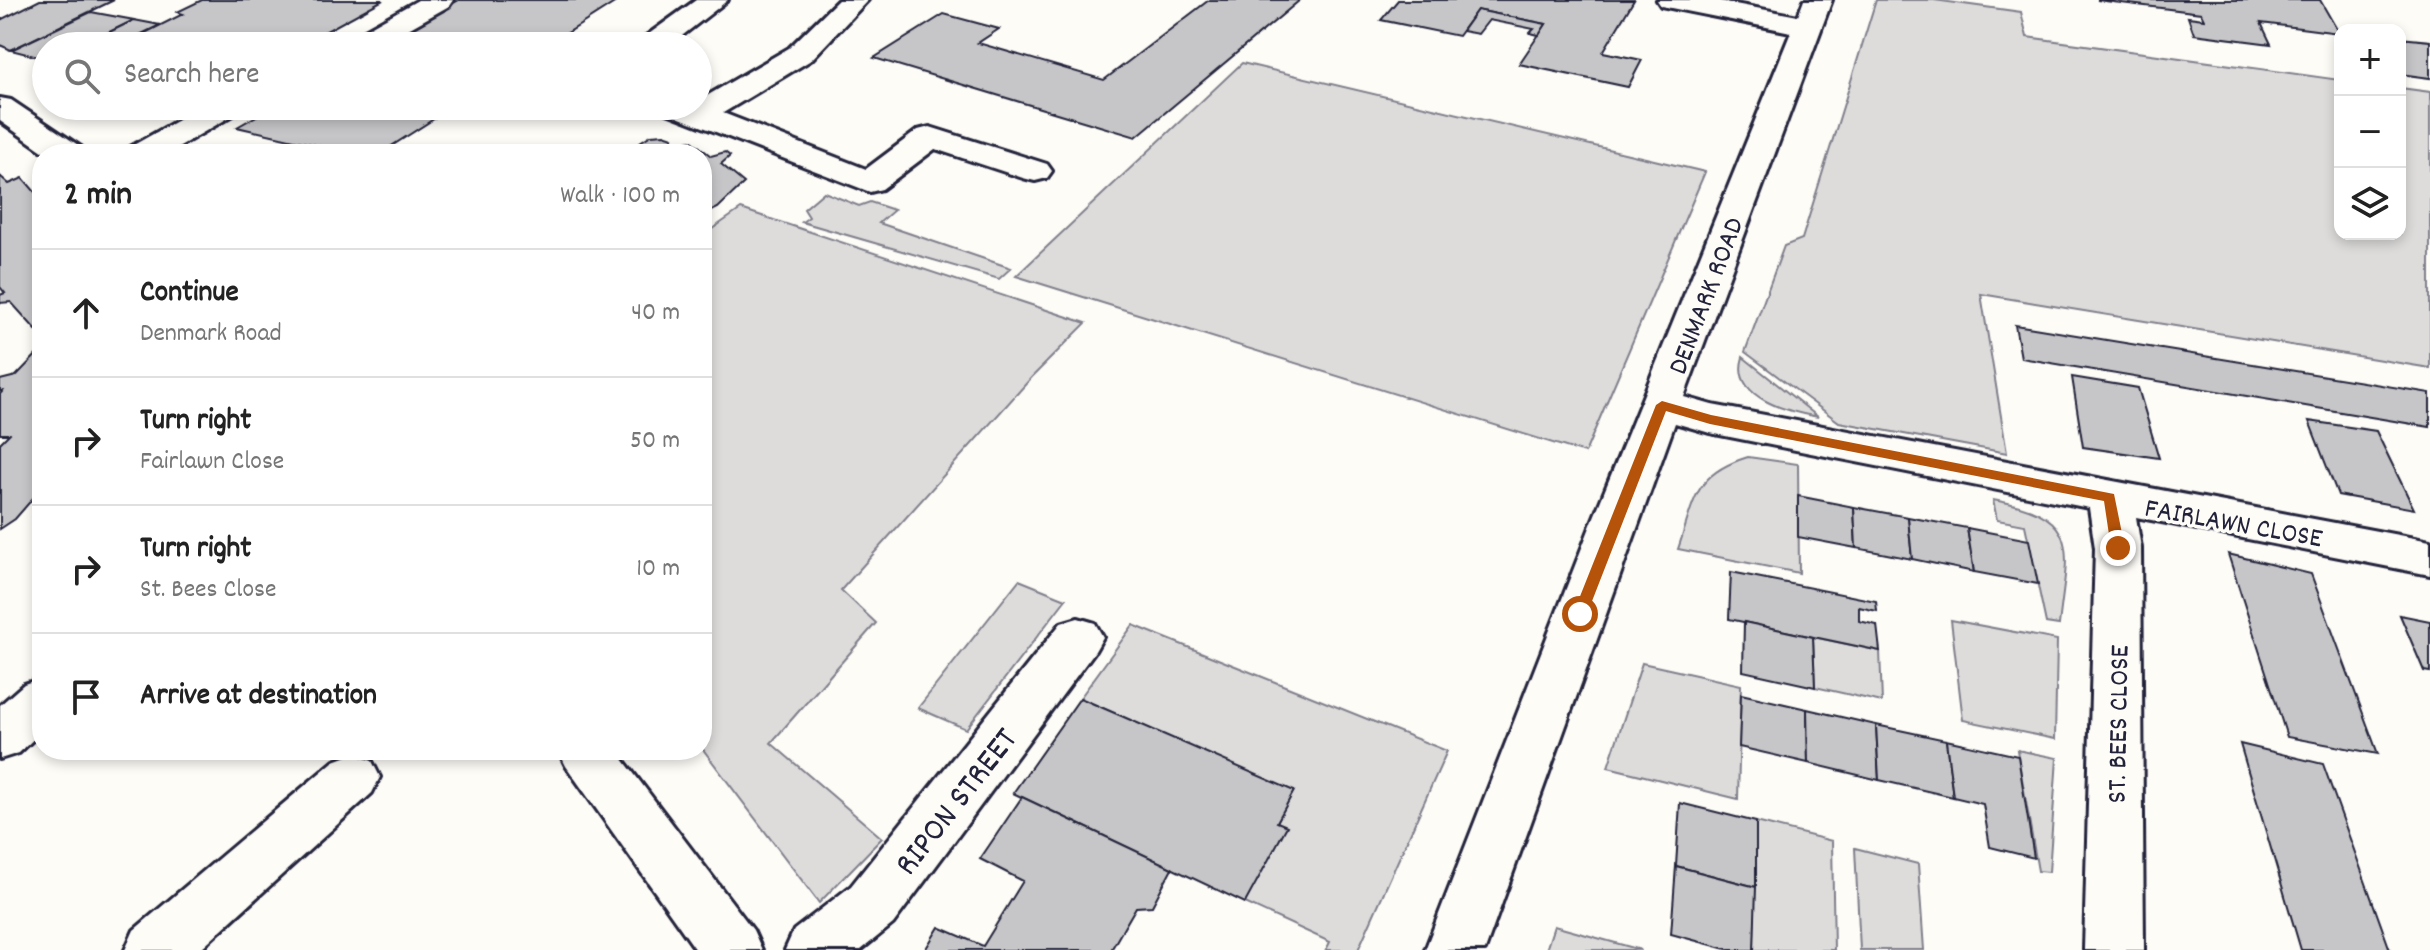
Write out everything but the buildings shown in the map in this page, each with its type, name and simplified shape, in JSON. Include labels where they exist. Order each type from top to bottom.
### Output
[{"type":"street","points":[[382,32],[439,0]]},
{"type":"street","points":[[670,32],[714,0]]},
{"type":"street","points":[[712,98],[800,54],[854,0]]},
{"type":"street","points":[[1671,0],[1813,14]]},
{"type":"street","name":"DENMARK ROAD","points":[[1455,950],[1593,577],[1813,14]]},
{"type":"street","points":[[0,107],[54,144]]},
{"type":"street","points":[[712,119],[870,182],[930,137],[1035,171]]},
{"type":"street","points":[[160,144],[202,120]]},
{"type":"street","name":"FAIRLAWN CLOSE","points":[[1662,405],[1710,419],[2430,558]]},
{"type":"street","name":"ST. BEES CLOSE","points":[[2110,498],[2118,548],[2114,950]]},
{"type":"street","name":"RIPON STREET","points":[[815,950],[872,905],[1078,637]]},
{"type":"street","points":[[592,760],[732,950]]},
{"type":"street","points":[[155,950],[353,777]]},
{"type":"shaded area","points":[[1876,0],[1934,0],[2021,12],[2027,37],[2334,79],[2334,240],[2406,240],[2406,89],[2430,92],[2430,368],[1981,294],[2007,453],[1839,422],[1745,352],[1784,246],[1802,239]]},
{"type":"shaded area","points":[[1242,63],[1705,172],[1585,453],[1016,276]]},
{"type":"shaded area","points":[[824,192],[859,206],[870,202],[894,210],[879,223],[1011,268],[999,279],[802,222],[809,217],[804,209]]},
{"type":"shaded area","points":[[741,209],[1086,323],[1032,377],[841,590],[876,623],[771,743],[882,838],[819,903],[711,760],[712,229]]},
{"type":"shaded area","points":[[1743,357],[1818,417],[1778,407],[1753,393],[1741,371]]},
{"type":"shaded area","points":[[1748,457],[1798,464],[1799,573],[1678,549],[1693,503],[1706,481],[1730,464]]},
{"type":"shaded area","points":[[1993,500],[2023,507],[2043,516],[2056,527],[2064,541],[2065,576],[2059,625],[2046,623],[2025,525],[1997,520]]},
{"type":"shaded area","points":[[1019,580],[1066,599],[966,729],[918,708]]},
{"type":"shaded area","points":[[1951,620],[2057,640],[2055,739],[1963,720]]},
{"type":"shaded area","points":[[1133,625],[1447,751],[1358,950],[1326,950],[1330,942],[1245,903],[1277,822],[1293,792],[1080,698]]},
{"type":"shaded area","points":[[1813,637],[1880,651],[1882,702],[1815,687]]},
{"type":"shaded area","points":[[1642,663],[1741,685],[1738,799],[1608,767]]},
{"type":"shaded area","points":[[2017,750],[2057,758],[2049,872],[2038,871]]},
{"type":"shaded area","points":[[1756,822],[1832,841],[1834,950],[1754,950]]},
{"type":"shaded area","points":[[1855,848],[1918,864],[1924,950],[1860,950]]},
{"type":"shaded area","points":[[1554,926],[1641,950],[1546,950]]},
{"type":"route","points":[[1580,614],[1662,405],[1710,419],[2110,498],[2118,548]]}]
